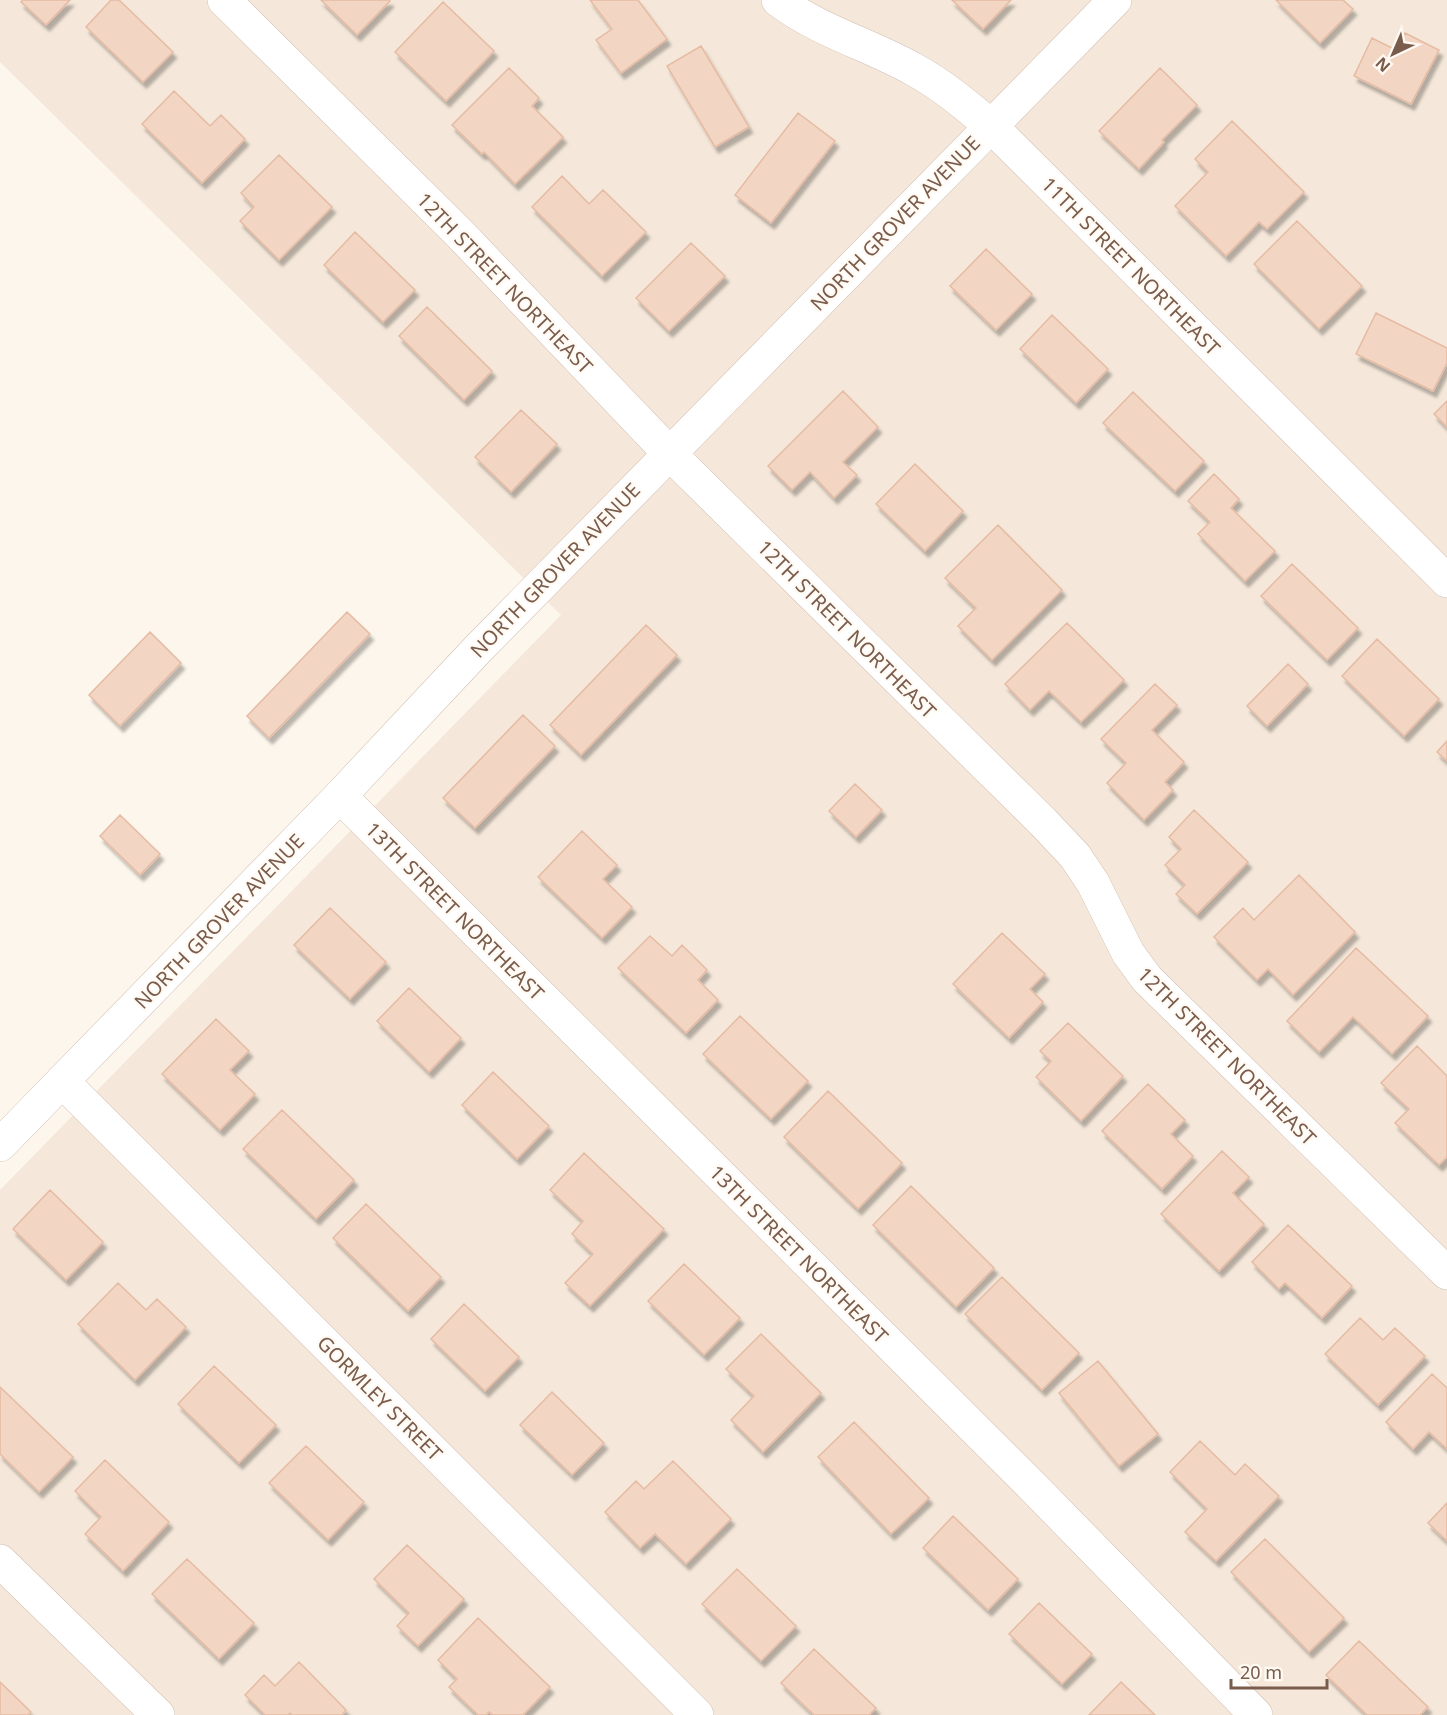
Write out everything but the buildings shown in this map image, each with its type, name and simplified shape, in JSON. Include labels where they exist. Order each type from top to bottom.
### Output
[{"type":"street","name":"12TH STREET NORTHEAST","points":[[224,0],[460,234],[670,454],[1043,822],[1075,856],[1093,883],[1128,953],[1147,979],[1447,1273]]},
{"type":"street","name":"11TH STREET NORTHEAST","points":[[778,0],[797,15],[912,68],[953,95],[991,126],[1447,581]]},
{"type":"street","name":"NORTH GROVER AVENUE","points":[[0,1145],[340,796],[476,651],[1115,0]]},
{"type":"street","name":"13TH STREET NORTHEAST","points":[[340,796],[1025,1479],[1256,1715]]},
{"type":"street","name":"GORMLEY STREET","points":[[62,1081],[697,1715]]},
{"type":"street","points":[[0,1561],[158,1715]]},
{"type":"shaded area","points":[[0,0],[1447,0],[1447,1715],[0,1715],[0,1190],[561,615],[0,62]]}]
